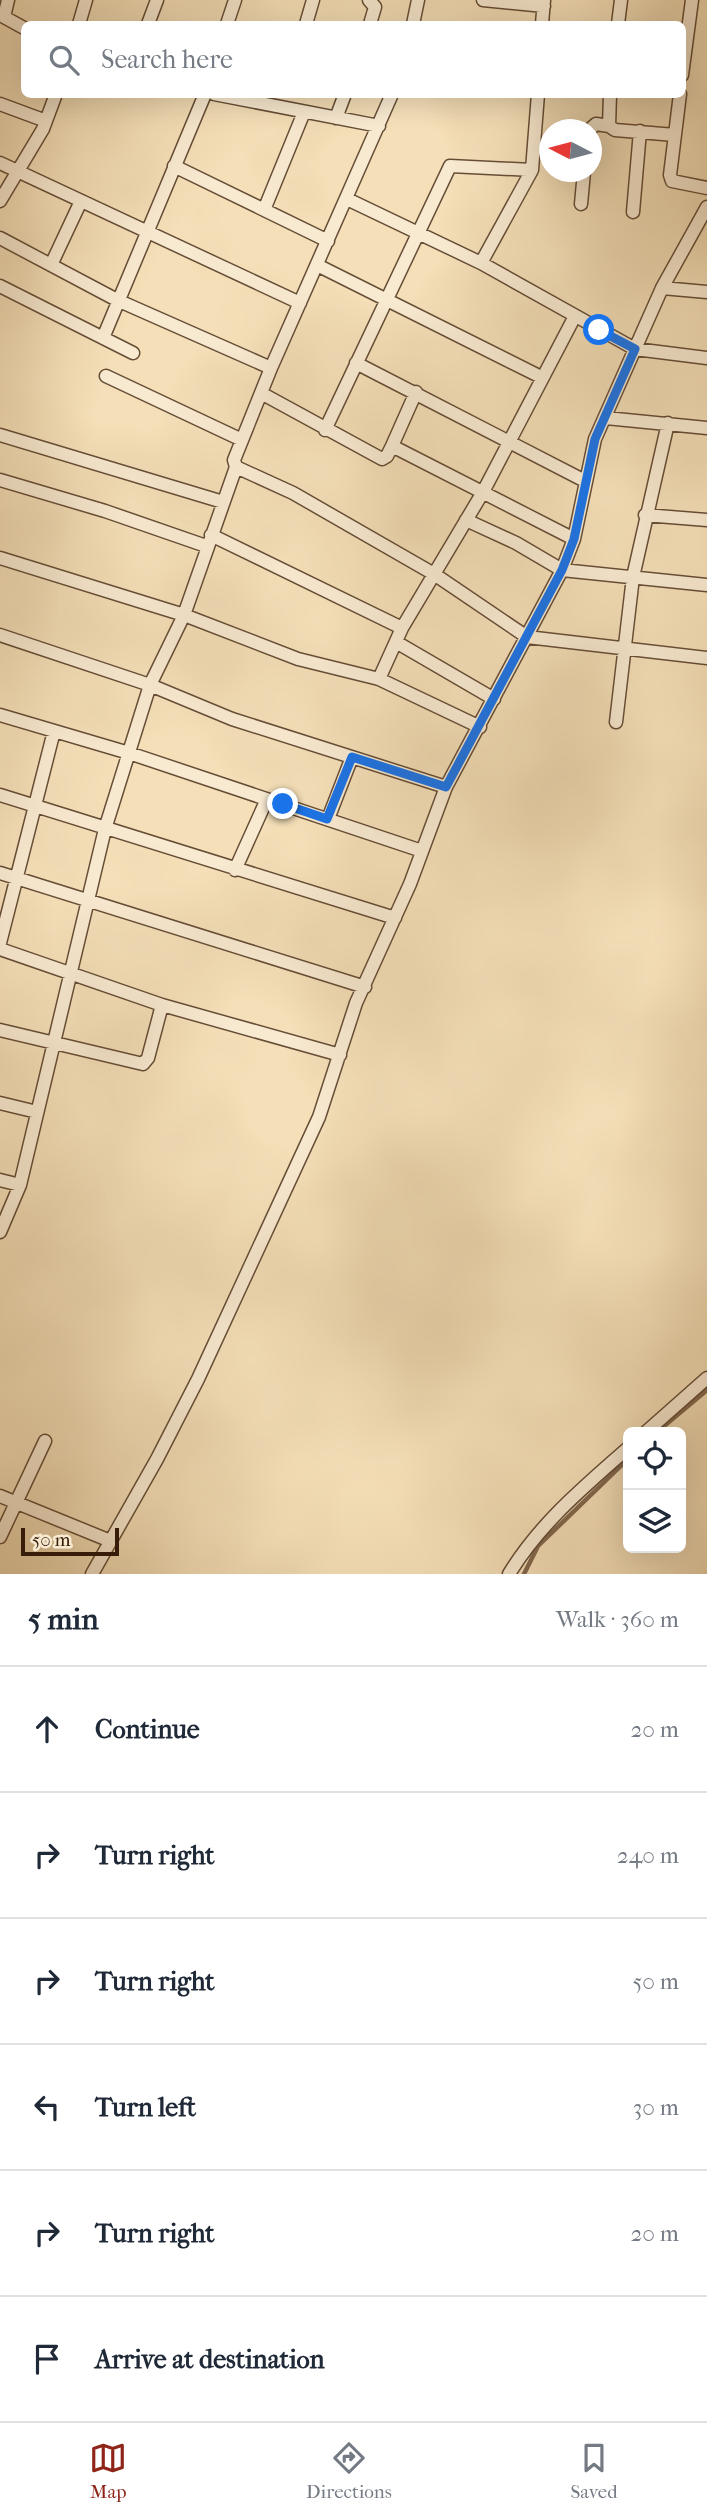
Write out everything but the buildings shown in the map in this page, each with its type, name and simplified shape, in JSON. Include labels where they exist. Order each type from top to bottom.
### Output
[{"type":"street","points":[[8,0],[4,12],[6,20],[21,27]]},
{"type":"street","points":[[80,21],[86,0]]},
{"type":"street","points":[[149,21],[157,0]]},
{"type":"street","points":[[229,21],[235,0]]},
{"type":"street","points":[[307,21],[313,0]]},
{"type":"street","points":[[369,0],[375,7],[371,21]]},
{"type":"street","points":[[414,21],[418,0]]},
{"type":"street","points":[[483,0],[544,3],[542,21]]},
{"type":"street","points":[[618,21],[621,0]]},
{"type":"street","points":[[686,45],[692,0]]},
{"type":"street","points":[[0,201],[46,121],[55,98]]},
{"type":"street","points":[[103,338],[203,98]]},
{"type":"street","points":[[253,98],[282,101],[304,112],[379,126]]},
{"type":"street","points":[[337,118],[344,98]]},
{"type":"street","points":[[0,1231],[20,1185],[105,829],[150,685],[184,615],[208,540],[236,467],[234,460],[271,368],[391,98]]},
{"type":"street","points":[[481,263],[532,170],[538,98]]},
{"type":"street","points":[[609,126],[610,98]]},
{"type":"street","points":[[680,98],[670,175],[673,181],[707,188]]},
{"type":"street","points":[[0,104],[46,121]]},
{"type":"street","points":[[264,210],[304,112]]},
{"type":"street","points":[[602,125],[615,130],[675,135]]},
{"type":"street","points":[[633,212],[640,131]]},
{"type":"street","points":[[0,163],[300,303]]},
{"type":"street","points":[[174,166],[328,242]]},
{"type":"street","points":[[325,430],[450,166],[532,170]]},
{"type":"street","points":[[581,204],[583,182]]},
{"type":"street","points":[[346,199],[481,263],[635,349],[707,358]]},
{"type":"street","points":[[51,265],[81,201]]},
{"type":"street","points":[[92,1574],[108,1540],[157,1459],[198,1379],[319,1116],[365,987],[446,787],[562,570],[574,539],[595,439],[662,288],[701,230],[707,207]]},
{"type":"street","points":[[0,238],[117,300],[271,368]]},
{"type":"street","points":[[317,265],[541,377]]},
{"type":"street","points":[[0,286],[133,353]]},
{"type":"street","points":[[662,288],[707,292]]},
{"type":"street","points":[[379,679],[402,628],[483,492],[575,316]]},
{"type":"street","points":[[356,363],[585,481]]},
{"type":"street","points":[[106,376],[243,440]]},
{"type":"street","points":[[261,393],[382,459],[387,456],[416,392]]},
{"type":"street","points":[[606,418],[707,428]]},
{"type":"street","points":[[617,722],[633,577],[668,424]]},
{"type":"street","points":[[0,435],[223,502]]},
{"type":"street","points":[[392,446],[574,539]]},
{"type":"street","points":[[236,467],[293,493],[434,574],[527,637],[707,658]]},
{"type":"street","points":[[0,480],[208,540],[402,628]]},
{"type":"street","points":[[646,514],[707,520]]},
{"type":"street","points":[[466,520],[516,543],[562,570],[707,585]]},
{"type":"street","points":[[0,558],[184,615],[298,659],[379,679],[480,727]]},
{"type":"street","points":[[0,635],[150,685],[232,719],[446,787]]},
{"type":"street","points":[[396,642],[494,699]]},
{"type":"street","points":[[0,715],[129,753],[422,851]]},
{"type":"street","points":[[0,943],[54,731]]},
{"type":"street","points":[[327,819],[352,757]]},
{"type":"street","points":[[0,795],[395,918]]},
{"type":"street","points":[[235,870],[267,799]]},
{"type":"street","points":[[0,873],[88,898],[365,987]]},
{"type":"street","points":[[0,949],[162,1005],[340,1055]]},
{"type":"street","points":[[0,1030],[143,1064],[148,1058],[162,1005]]},
{"type":"street","points":[[0,1103],[37,1112]]},
{"type":"street","points":[[0,1180],[20,1185]]},
{"type":"street","points":[[652,1427],[707,1378]]},
{"type":"street","points":[[0,1537],[14,1502],[45,1441]]},
{"type":"street","points":[[509,1574],[536,1534],[556,1512],[623,1452]]},
{"type":"street","points":[[0,1496],[108,1540]]},
{"type":"waterway","points":[[663,1427],[707,1390]]},
{"type":"waterway","points":[[524,1574],[538,1546],[623,1464]]},
{"type":"route","points":[[283,804],[327,819],[352,757],[446,787],[538,621],[574,539],[595,439],[635,349],[599,330]]}]
